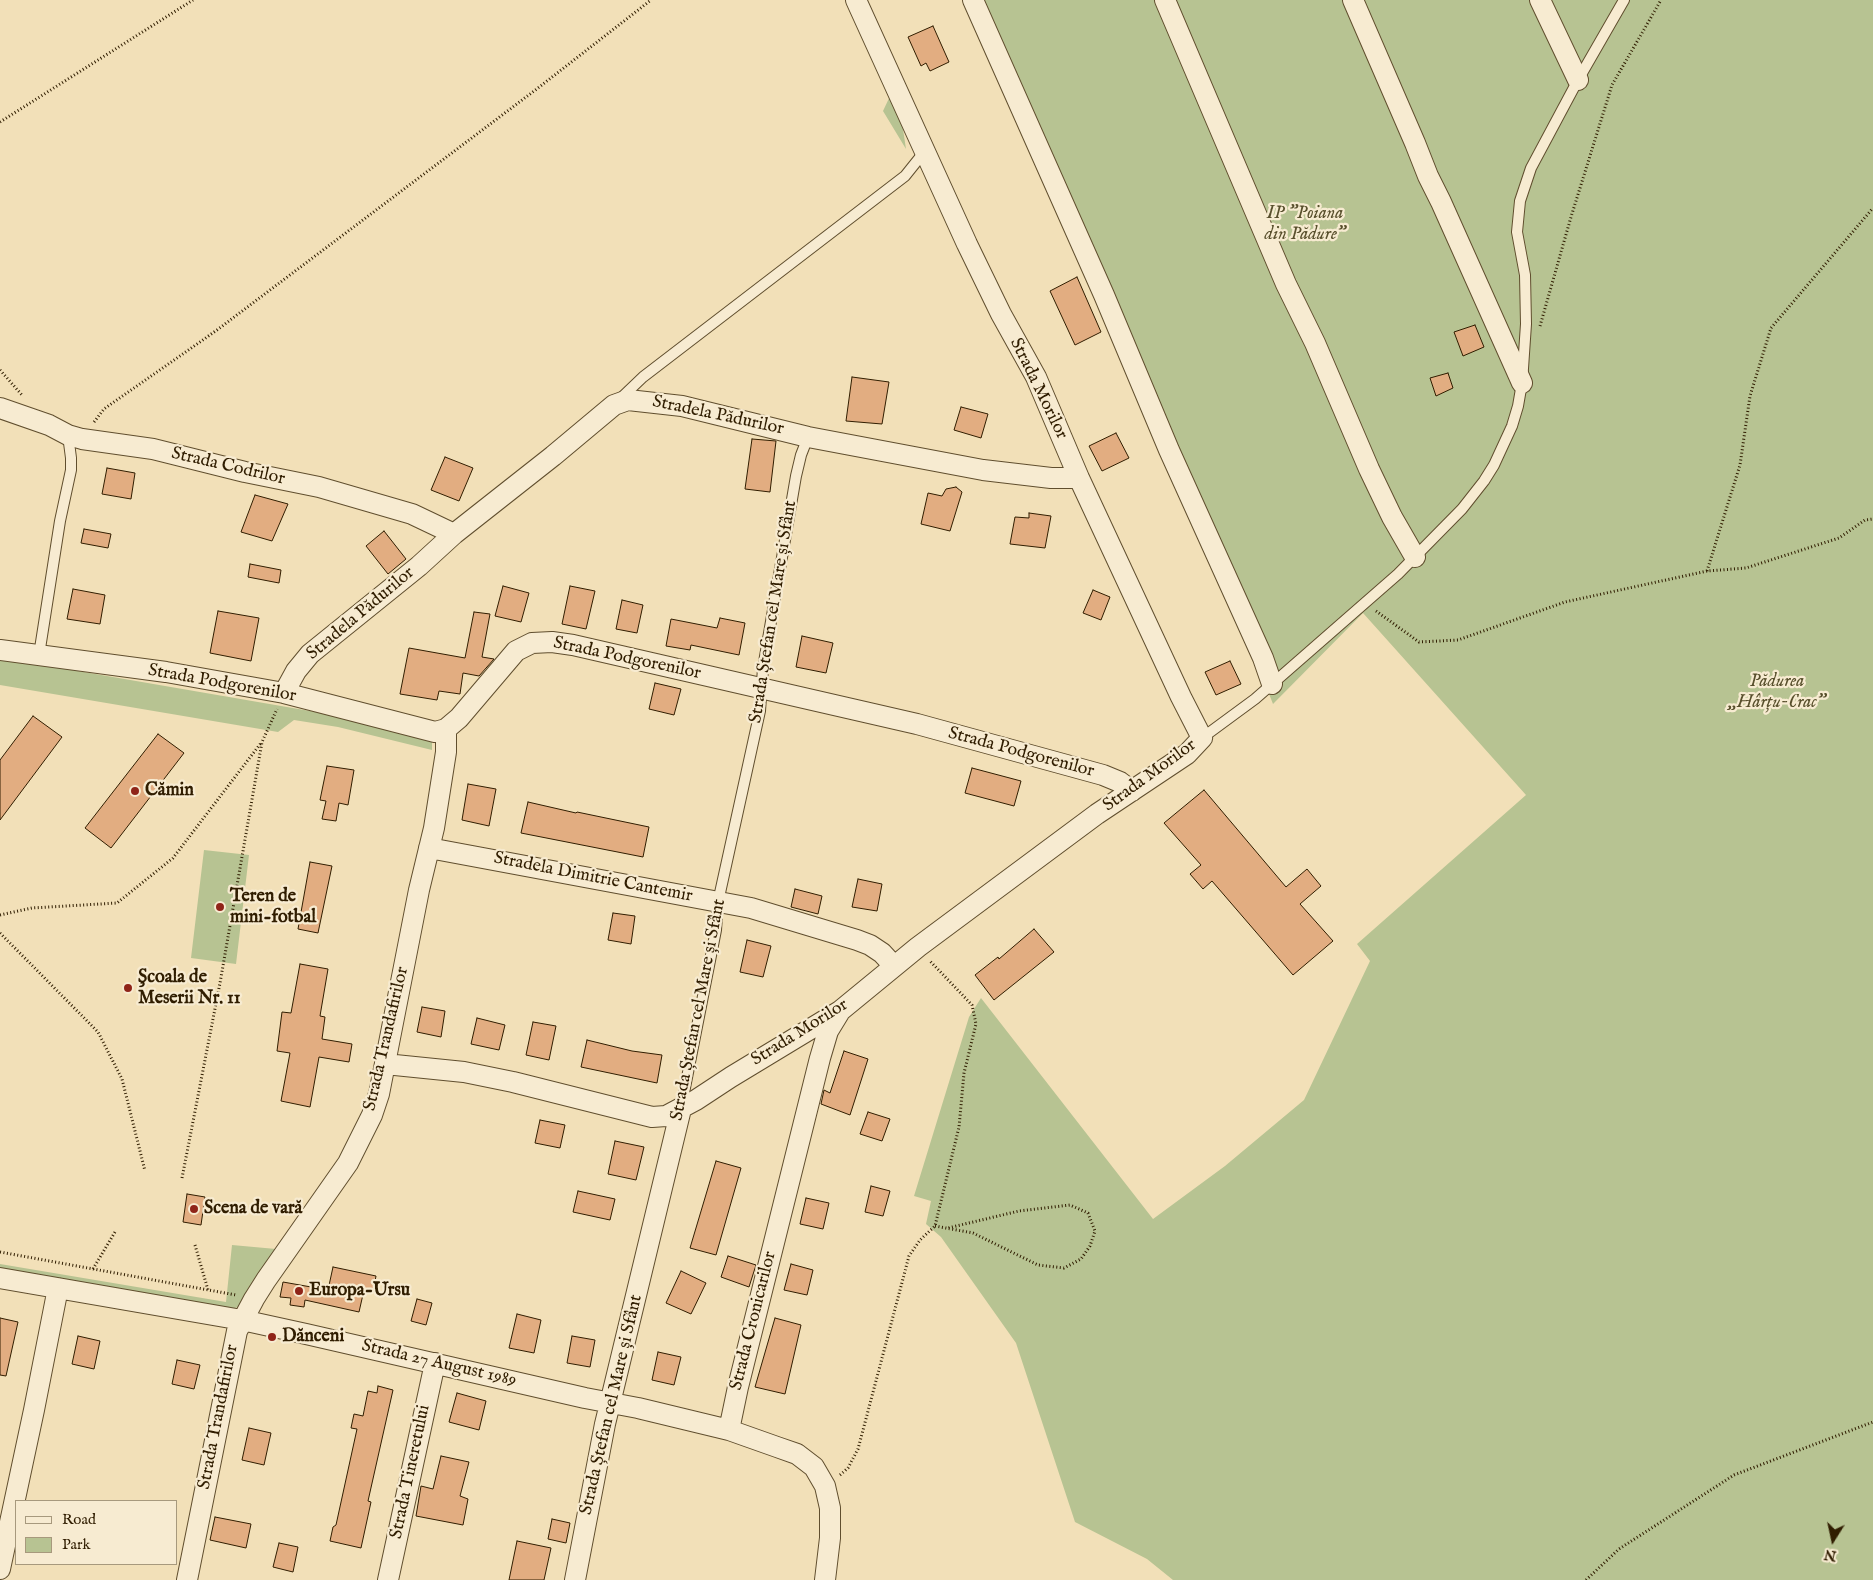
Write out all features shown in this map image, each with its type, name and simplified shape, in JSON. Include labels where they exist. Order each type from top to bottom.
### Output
[{"type":"street","name":"Strada Morilor","points":[[385,1064],[464,1072],[513,1082],[652,1118],[666,1116],[681,1109],[840,1011],[918,947],[1097,814],[1187,754],[1202,738],[1079,478],[1036,377],[1001,314],[966,244],[856,0]]},
{"type":"street","points":[[973,0],[1104,295],[1169,450],[1263,658],[1272,684]]},
{"type":"street","points":[[1164,0],[1286,284],[1315,342],[1369,469],[1392,517],[1415,557]]},
{"type":"street","points":[[1353,0],[1416,143],[1428,176],[1522,383]]},
{"type":"street","points":[[1540,0],[1578,80]]},
{"type":"street","name":"Stradela Pădurilor","points":[[284,693],[296,671],[310,654],[419,566],[454,534],[614,405],[628,400],[682,406],[808,437],[982,470],[1051,478],[1079,478]]},
{"type":"street","name":"Strada Codrilor","points":[[0,408],[49,425],[75,437],[152,449],[253,474],[319,487],[412,514],[454,534]]},
{"type":"street","name":"Strada Podgorenilor","points":[[0,650],[166,672],[284,693],[435,732],[446,729],[459,718],[516,651],[532,643],[552,642],[573,645],[917,724],[1079,768],[1120,782],[1132,791]]},
{"type":"street","name":"Strada Trandafirilor","points":[[187,1580],[233,1344],[242,1320],[281,1257],[348,1162],[372,1115],[379,1094],[429,848],[446,752],[446,729]]},
{"type":"street","name":"Stradela Dimitrie Cantemir","points":[[429,848],[751,908],[870,945],[882,953],[894,966]]},
{"type":"street","name":"Strada Cronicarilor","points":[[729,1430],[740,1378],[820,1058],[828,1031],[840,1011]]},
{"type":"street","name":"Strada Ștefan cel Mare și Sfânt","points":[[575,1580],[605,1424],[681,1109]]},
{"type":"street","name":"Strada 27 August 1989","points":[[0,1278],[242,1320],[729,1430]]},
{"type":"street","points":[[0,1569],[58,1288]]},
{"type":"street","name":"Strada Tineretului","points":[[388,1580],[435,1363]]},
{"type":"street","points":[[729,1430],[797,1454],[814,1467],[825,1486],[830,1508],[830,1577]]},
{"type":"lane","points":[[1202,738],[1235,715],[1365,604],[1415,557],[1462,508],[1484,481],[1494,465],[1512,426],[1522,383],[1526,324],[1525,275],[1517,232],[1520,200],[1531,168],[1624,0]]},
{"type":"lane","points":[[614,405],[643,377],[905,176],[925,151]]},
{"type":"lane","points":[[39,655],[60,521],[71,470],[70,445],[75,437]]},
{"type":"lane","name":"Strada Ștefan cel Mare și Sfânt","points":[[681,1109],[716,930],[718,902],[760,711],[763,668],[796,476],[808,437]]},
{"type":"path","points":[[0,122],[193,0]]},
{"type":"path","points":[[75,437],[104,409],[217,330],[538,88],[651,0]]},
{"type":"path","points":[[1538,335],[1571,217],[1612,85],[1661,0]]},
{"type":"path","points":[[1707,571],[1740,465],[1750,396],[1771,328],[1873,208]]},
{"type":"path","points":[[1365,604],[1419,642],[1458,640],[1565,602],[1707,571],[1746,568],[1839,538],[1865,520],[1873,519]]},
{"type":"path","points":[[0,915],[32,908],[117,903],[173,858],[262,742],[284,693]]},
{"type":"path","points":[[182,1178],[218,992],[262,742]]},
{"type":"path","points":[[0,933],[98,1032],[122,1079],[145,1171]]},
{"type":"path","points":[[825,1486],[848,1468],[858,1448],[909,1256],[920,1240],[935,1226],[958,1127],[964,1073],[976,1024],[972,1005],[918,947]]},
{"type":"path","points":[[935,1226],[973,1234],[1038,1265],[1064,1268],[1081,1259],[1090,1246],[1095,1231],[1088,1213],[1070,1205],[1019,1211],[948,1228]]},
{"type":"path","points":[[93,1269],[115,1232]]},
{"type":"path","points":[[195,1245],[208,1290]]},
{"type":"path","points":[[0,1252],[254,1299]]},
{"type":"path","points":[[1586,1580],[1619,1549],[1734,1475],[1873,1422]]},
{"type":"green space","points":[[966,0],[1873,0],[1873,1580],[1173,1580],[1147,1559],[1075,1522],[1016,1343],[941,1237],[926,1224],[931,1201],[914,1196],[969,1017],[981,998],[1153,1219],[1225,1166],[1304,1100],[1370,961],[1357,944],[1526,795],[1363,613],[1273,704],[1251,648]]},
{"type":"green space","points":[[891,94],[901,116],[906,149],[883,111]]},
{"type":"green space","points":[[0,660],[49,666],[316,712],[432,740],[432,750],[338,727],[294,720],[278,732],[0,685]]},
{"type":"green space","name":"Teren de mini-fotbal","points":[[204,850],[249,855],[236,964],[191,958]]},
{"type":"green space","points":[[232,1245],[276,1249],[238,1307],[229,1310],[0,1271],[0,1264],[226,1302]]},
{"type":"building","points":[[933,26],[949,62],[930,71],[926,63],[921,66],[908,37]]},
{"type":"building","points":[[1077,277],[1101,332],[1075,345],[1050,291]]},
{"type":"building","points":[[1475,325],[1484,347],[1463,356],[1454,332]]},
{"type":"building","points":[[1448,373],[1453,388],[1436,396],[1430,378]]},
{"type":"building","points":[[852,377],[889,382],[882,424],[846,421]]},
{"type":"building","points":[[961,407],[988,414],[981,438],[954,430]]},
{"type":"building","points":[[1116,433],[1129,458],[1102,471],[1089,446]]},
{"type":"building","points":[[752,439],[776,441],[770,492],[745,489]]},
{"type":"building","points":[[445,457],[473,468],[459,501],[431,490]]},
{"type":"building","points":[[107,468],[135,473],[131,499],[102,494]]},
{"type":"building","points":[[956,487],[962,492],[950,531],[921,524],[928,493],[942,496],[946,489]]},
{"type":"building","points":[[255,495],[288,504],[272,541],[241,532]]},
{"type":"building","points":[[1029,513],[1051,516],[1045,548],[1010,544],[1015,517],[1029,518]]},
{"type":"building","points":[[84,529],[111,534],[108,548],[81,543]]},
{"type":"building","points":[[384,531],[406,559],[388,574],[366,546]]},
{"type":"building","points":[[250,564],[281,570],[279,583],[248,577]]},
{"type":"building","points":[[503,586],[529,593],[521,622],[495,616]]},
{"type":"building","points":[[570,586],[595,591],[586,629],[562,624]]},
{"type":"building","points":[[73,589],[105,595],[100,624],[67,619]]},
{"type":"building","points":[[1093,590],[1110,597],[1101,620],[1083,613]]},
{"type":"building","points":[[622,600],[643,605],[637,633],[616,629]]},
{"type":"building","points":[[218,611],[259,618],[251,661],[210,653]]},
{"type":"building","points":[[474,612],[490,614],[482,657],[494,659],[479,676],[463,673],[460,694],[439,691],[437,700],[400,694],[409,648],[465,658]]},
{"type":"building","points":[[720,618],[745,623],[739,655],[691,645],[690,650],[666,646],[671,619],[717,628]]},
{"type":"building","points":[[802,636],[833,643],[826,673],[796,667]]},
{"type":"building","points":[[1230,661],[1241,684],[1216,695],[1205,672]]},
{"type":"building","points":[[655,683],[681,689],[674,715],[649,709]]},
{"type":"building","points":[[33,716],[62,737],[0,820],[0,760]]},
{"type":"building","name":"Cămin","points":[[158,734],[184,753],[111,848],[85,828]]},
{"type":"building","points":[[327,766],[354,770],[348,805],[339,803],[336,821],[322,819],[326,801],[320,800]]},
{"type":"building","points":[[972,768],[1021,781],[1014,806],[965,793]]},
{"type":"building","points":[[468,784],[496,789],[489,826],[462,820]]},
{"type":"building","points":[[1204,790],[1286,887],[1307,869],[1321,886],[1300,904],[1333,941],[1293,975],[1212,881],[1203,889],[1190,874],[1201,865],[1164,823]]},
{"type":"building","points":[[528,802],[649,827],[643,857],[521,833]]},
{"type":"building","points":[[310,862],[332,866],[318,933],[298,929]]},
{"type":"building","points":[[858,879],[882,884],[877,911],[852,907]]},
{"type":"building","points":[[795,889],[822,896],[818,914],[791,907]]},
{"type":"building","points":[[613,913],[635,916],[631,944],[608,940]]},
{"type":"building","points":[[1034,929],[1054,952],[994,1000],[975,975],[998,957],[999,959]]},
{"type":"building","points":[[747,940],[771,946],[763,977],[740,972]]},
{"type":"building","points":[[300,964],[328,969],[320,1016],[325,1017],[322,1039],[352,1044],[349,1062],[319,1057],[310,1107],[281,1101],[290,1053],[277,1051],[282,1012],[291,1013]]},
{"type":"building","points":[[422,1007],[445,1011],[441,1037],[417,1032]]},
{"type":"building","points":[[477,1018],[505,1025],[499,1050],[471,1044]]},
{"type":"building","points":[[533,1022],[556,1026],[549,1060],[526,1055]]},
{"type":"building","points":[[587,1040],[632,1051],[662,1055],[657,1083],[581,1067]]},
{"type":"building","points":[[844,1051],[868,1059],[850,1115],[821,1104],[824,1090],[830,1093]]},
{"type":"building","points":[[868,1112],[890,1119],[882,1141],[860,1134]]},
{"type":"building","points":[[540,1120],[565,1125],[560,1148],[535,1143]]},
{"type":"building","points":[[615,1141],[644,1147],[636,1180],[608,1174]]},
{"type":"building","points":[[716,1161],[741,1168],[716,1255],[690,1248]]},
{"type":"building","points":[[871,1186],[890,1191],[883,1216],[865,1212]]},
{"type":"building","points":[[578,1191],[615,1199],[610,1220],[573,1212]]},
{"type":"building","name":"Scena de vară","points":[[187,1194],[205,1197],[201,1225],[183,1222]]},
{"type":"building","points":[[806,1198],[829,1203],[823,1229],[800,1224]]},
{"type":"building","points":[[728,1256],[756,1265],[749,1287],[721,1277]]},
{"type":"building","points":[[791,1264],[813,1270],[807,1295],[784,1290]]},
{"type":"building","points":[[333,1267],[376,1276],[373,1292],[364,1290],[359,1312],[305,1300],[304,1307],[290,1305],[291,1298],[280,1297],[283,1282],[328,1290]]},
{"type":"building","points":[[681,1271],[706,1283],[691,1314],[666,1303]]},
{"type":"building","points":[[417,1299],[432,1303],[426,1325],[411,1321]]},
{"type":"building","points":[[517,1314],[541,1320],[534,1353],[509,1348]]},
{"type":"building","points":[[0,1318],[18,1322],[6,1376],[0,1375]]},
{"type":"building","points":[[775,1318],[801,1325],[785,1394],[755,1387]]},
{"type":"building","points":[[78,1336],[100,1341],[94,1369],[72,1364]]},
{"type":"building","points":[[572,1336],[595,1340],[590,1367],[567,1363]]},
{"type":"building","points":[[658,1352],[681,1357],[674,1385],[652,1380]]},
{"type":"building","points":[[177,1360],[200,1365],[194,1389],[172,1384]]},
{"type":"building","points":[[378,1386],[393,1390],[368,1501],[371,1502],[361,1548],[330,1541],[333,1527],[336,1525],[357,1429],[351,1428],[354,1414],[363,1416],[368,1391],[377,1393]]},
{"type":"building","points":[[457,1393],[486,1401],[479,1430],[449,1422]]},
{"type":"building","points":[[249,1428],[271,1433],[264,1465],[242,1460]]},
{"type":"building","points":[[441,1456],[469,1462],[460,1496],[468,1499],[463,1525],[416,1516],[421,1486],[433,1489]]},
{"type":"building","points":[[215,1517],[251,1524],[246,1548],[210,1540]]},
{"type":"building","points":[[552,1519],[570,1523],[566,1543],[548,1539]]},
{"type":"building","points":[[517,1541],[551,1548],[544,1580],[509,1580]]},
{"type":"building","points":[[279,1543],[298,1547],[293,1572],[273,1567]]},
{"type":"place","name":"Cămin","points":[[135,791]]},
{"type":"place","name":"Teren de mini-fotbal","points":[[220,907]]},
{"type":"place","name":"Şcoala de Meserii Nr. 11","points":[[128,988]]},
{"type":"place","name":"Scena de vară","points":[[194,1209]]},
{"type":"place","name":"Europa-Ursu","points":[[299,1291]]},
{"type":"place","name":"Dănceni","points":[[272,1337]]},
{"type":"park label","name":"IP \"Poiana din Pădure\"","points":[[1305,224]]},
{"type":"park label","name":"Pădurea „Hârțu-Crac”","points":[[1777,692]]}]
